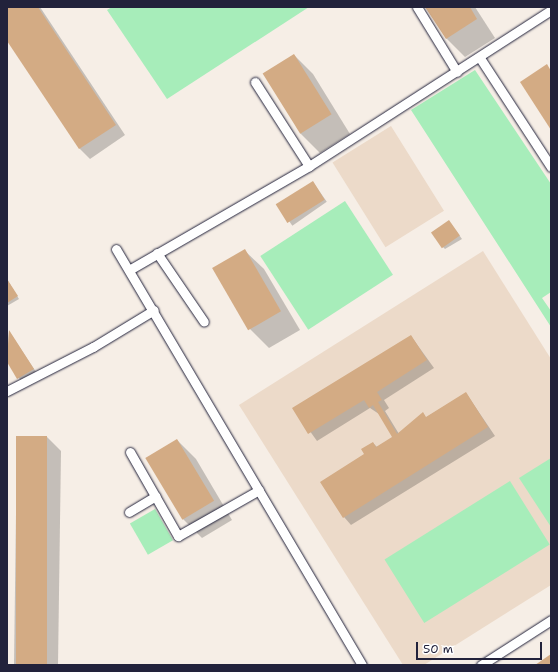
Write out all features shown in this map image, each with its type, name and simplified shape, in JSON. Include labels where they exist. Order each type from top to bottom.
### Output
[{"type":"lane","points":[[417,7],[457,72]]},
{"type":"lane","points":[[129,270],[309,166],[480,58],[551,10]]},
{"type":"lane","points":[[480,58],[551,167]]},
{"type":"lane","points":[[255,82],[309,166]]},
{"type":"lane","points":[[116,249],[154,310],[362,665]]},
{"type":"lane","points":[[157,253],[204,322]]},
{"type":"lane","points":[[7,391],[93,347],[154,310]]},
{"type":"lane","points":[[130,452],[178,536],[259,490]]},
{"type":"lane","points":[[128,512],[156,496]]},
{"type":"lane","points":[[481,665],[551,620]]},
{"type":"shaded area","points":[[391,126],[444,211],[385,247],[332,163]]},
{"type":"shaded area","points":[[483,251],[551,359],[551,585],[424,665],[403,665],[239,405]]},
{"type":"green space","points":[[112,7],[309,7],[167,99],[107,10]]},
{"type":"green space","points":[[475,70],[551,184],[551,292],[542,298],[551,311],[551,327],[411,110]]},
{"type":"green space","points":[[345,201],[393,275],[308,330],[260,256]]},
{"type":"green space","points":[[551,458],[551,527],[519,478]]},
{"type":"green space","points":[[510,481],[550,545],[424,623],[384,559]]},
{"type":"green space","points":[[155,509],[173,540],[148,555],[130,524]]},
{"type":"building","points":[[7,7],[38,7],[116,125],[79,149],[7,41]]},
{"type":"building","points":[[425,7],[470,7],[477,19],[446,39]]},
{"type":"building","points":[[294,54],[332,114],[300,134],[263,74]]},
{"type":"building","points":[[547,64],[551,71],[551,130],[520,82]]},
{"type":"building","points":[[313,181],[325,200],[287,223],[276,204]]},
{"type":"building","points":[[449,220],[460,236],[442,248],[431,233]]},
{"type":"building","points":[[245,249],[281,311],[248,330],[212,268]]},
{"type":"building","points":[[7,279],[18,296],[7,303]]},
{"type":"building","points":[[9,330],[34,369],[17,379],[7,362]]},
{"type":"building","points":[[411,335],[427,360],[377,392],[382,400],[378,402],[397,434],[423,412],[426,417],[466,392],[488,427],[343,518],[320,482],[364,454],[361,449],[373,442],[376,447],[392,437],[373,405],[369,408],[364,400],[308,434],[292,408]]},
{"type":"building","points":[[16,436],[47,436],[47,665],[16,665]]},
{"type":"building","points":[[177,439],[214,501],[182,520],[145,458]]},
{"type":"building","points":[[551,654],[551,665],[535,665]]}]
